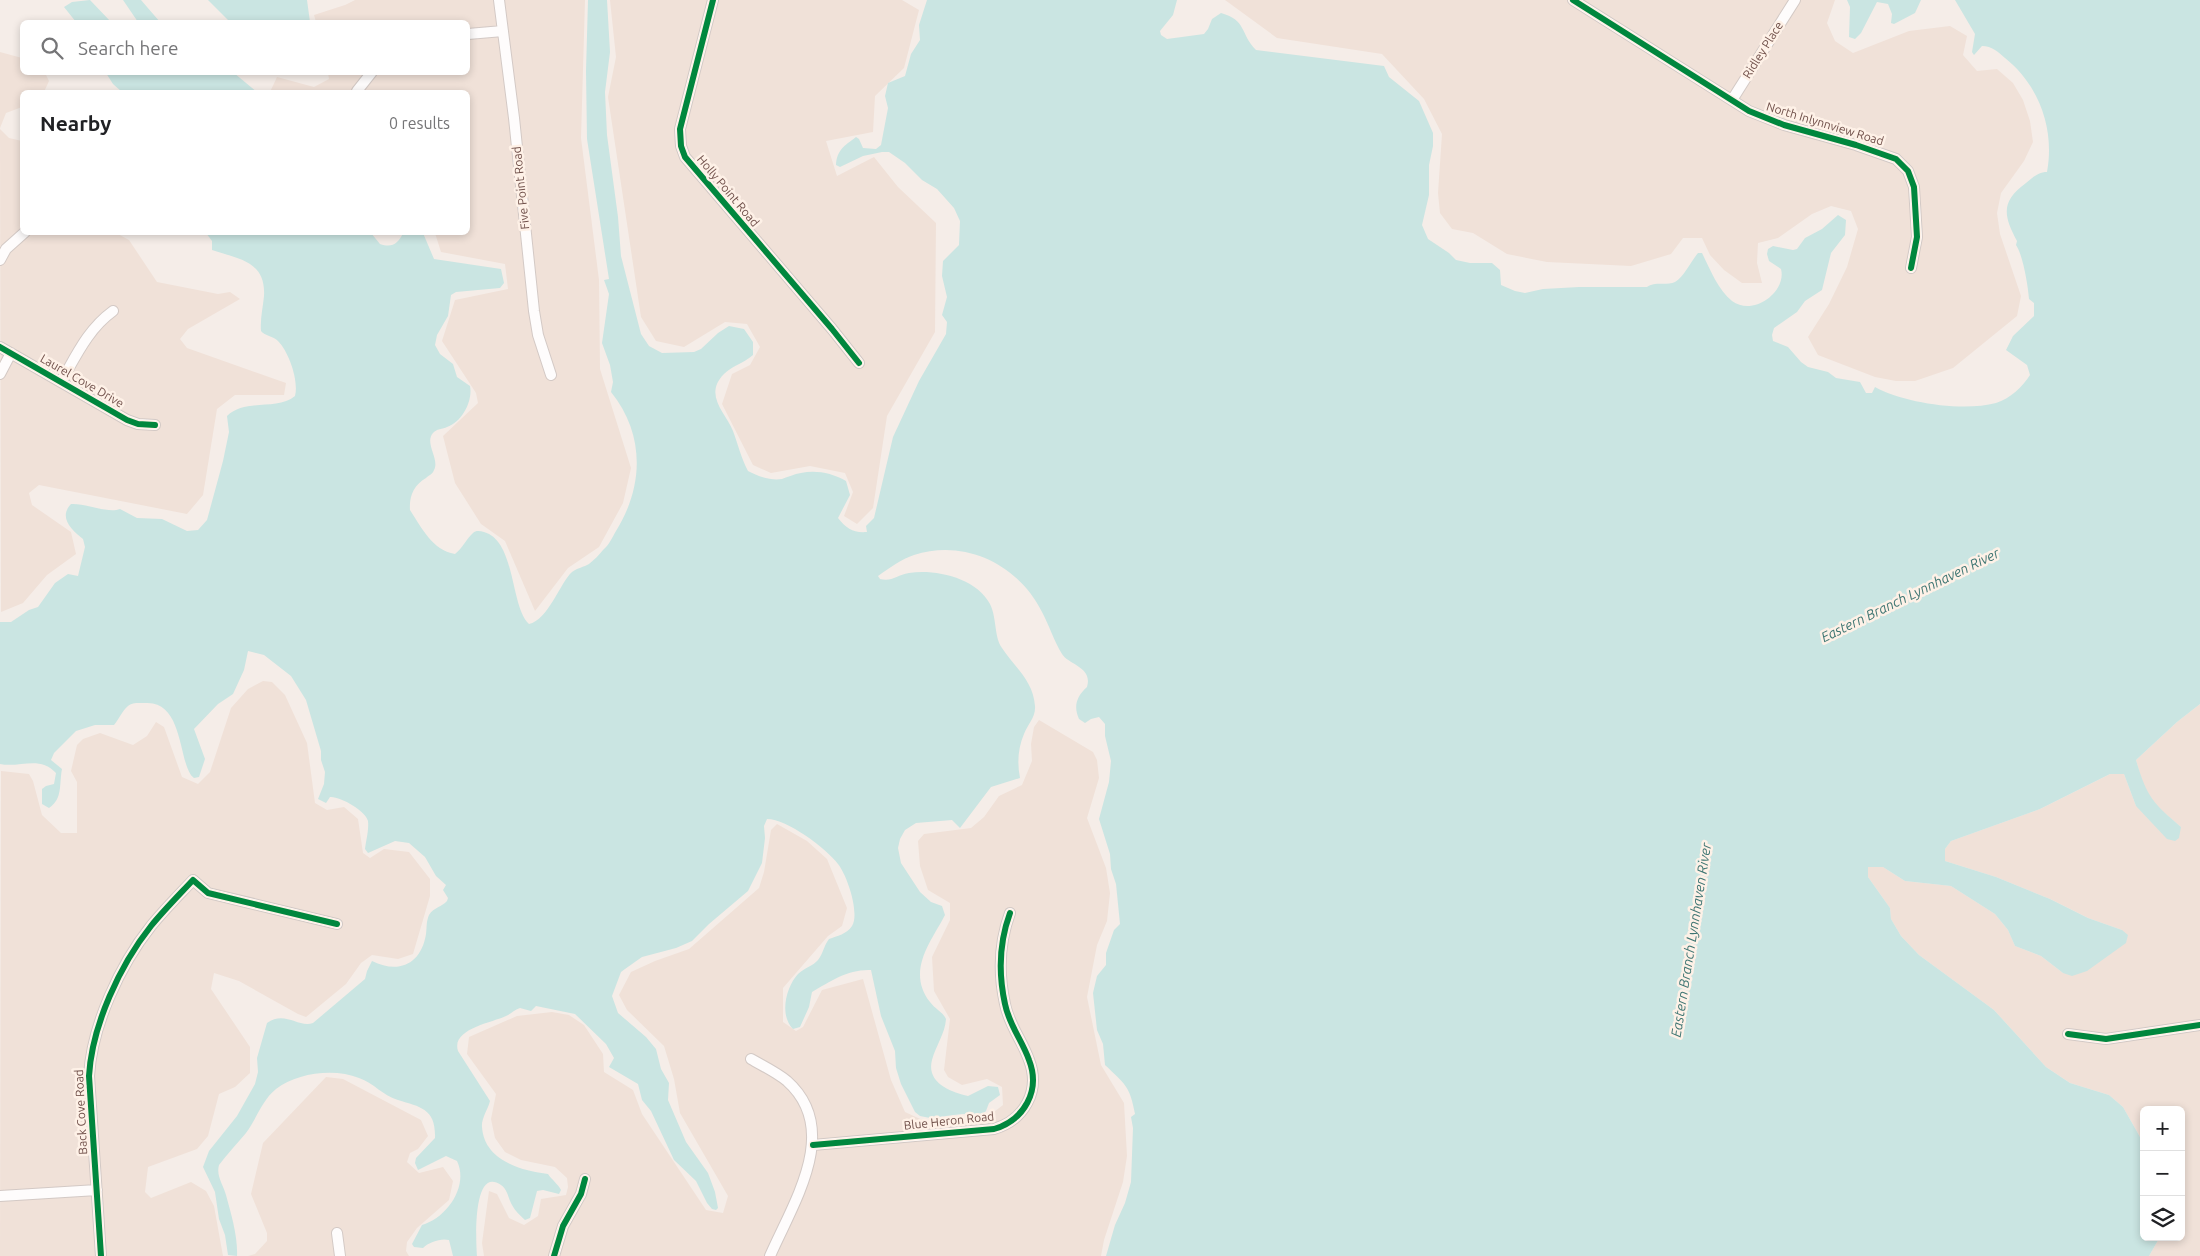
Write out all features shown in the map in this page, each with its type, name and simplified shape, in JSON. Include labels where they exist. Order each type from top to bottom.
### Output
[{"type":"street","name":"Five Point Road","points":[[499,0],[534,311],[538,335],[551,375]]},
{"type":"street","name":"Holly Point Road","points":[[713,0],[680,129],[681,146],[685,157],[859,363]]},
{"type":"street","name":"North Inlynnview Road","points":[[1573,0],[1732,100],[1767,119],[1890,156],[1902,164],[1912,179],[1914,187],[1917,238],[1911,268]]},
{"type":"street","name":"Ridley Place","points":[[1732,100],[1795,0]]},
{"type":"street","points":[[470,34],[503,30]]},
{"type":"street","points":[[358,90],[370,75]]},
{"type":"street","points":[[0,260],[21,235]]},
{"type":"street","points":[[61,382],[89,334],[95,326],[113,311]]},
{"type":"street","name":"Laurel Cove Drive","points":[[0,347],[127,420],[138,424],[155,425]]},
{"type":"street","points":[[0,374],[11,354]]},
{"type":"street","name":"Back Cove Road","points":[[101,1256],[89,1076],[93,1041],[102,1015],[138,944],[160,915],[193,880],[208,893],[337,924]]},
{"type":"street","name":"Blue Heron Road","points":[[813,1145],[994,1129],[1004,1126],[1021,1114],[1029,1102],[1032,1091],[1032,1071],[1030,1061],[1008,1018],[1004,1002],[1000,948],[1010,912]]},
{"type":"street","points":[[2068,1034],[2106,1039],[2200,1025]]},
{"type":"street","points":[[751,1059],[774,1072],[796,1091],[811,1121],[813,1145],[808,1170],[770,1256]]},
{"type":"street","points":[[554,1256],[563,1226],[581,1194],[585,1179]]},
{"type":"street","points":[[0,1196],[97,1190]]},
{"type":"street","points":[[337,1233],[340,1256]]},
{"type":"shaded area","points":[[355,0],[585,0],[581,138],[599,280],[600,369],[631,468],[623,503],[599,547],[568,568],[535,611],[505,541],[481,524],[455,483],[443,436],[478,403],[476,393],[442,341],[455,300],[508,289],[505,264],[441,252],[436,235],[470,235],[470,90],[271,90],[277,77],[314,87],[329,79],[328,75],[470,75],[470,20],[315,20],[314,15]]},
{"type":"shaded area","points":[[610,0],[902,0],[919,10],[904,68],[875,96],[873,132],[826,141],[837,176],[874,157],[898,187],[936,223],[935,332],[887,416],[873,508],[857,524],[844,516],[853,492],[845,473],[810,466],[771,473],[753,465],[722,404],[732,374],[750,365],[760,347],[747,324],[725,322],[684,347],[656,341],[641,317],[608,97],[616,57]]},
{"type":"shaded area","points":[[1225,0],[1835,0],[1827,23],[1835,41],[1853,53],[1909,31],[1950,26],[1967,36],[1963,55],[1977,71],[1997,69],[2013,83],[2023,100],[2030,121],[2033,142],[2024,161],[2001,193],[1997,213],[2000,234],[2021,296],[2017,316],[1953,368],[1915,381],[1896,381],[1875,377],[1818,355],[1808,337],[1829,304],[1847,267],[1858,229],[1851,211],[1831,206],[1812,214],[1778,238],[1758,243],[1757,263],[1762,283],[1742,283],[1724,270],[1710,255],[1702,238],[1683,238],[1671,254],[1631,266],[1547,262],[1507,254],[1473,233],[1452,229],[1440,213],[1438,193],[1442,134],[1424,99],[1382,54],[1277,38]]},
{"type":"shaded area","points":[[0,52],[20,57],[20,75],[46,75],[49,81],[45,90],[20,90],[20,108],[6,113],[0,128]]},
{"type":"shaded area","points":[[0,129],[9,138],[20,141],[20,235],[120,235],[129,240],[157,282],[218,294],[230,292],[240,299],[188,329],[180,339],[187,348],[286,383],[284,395],[235,395],[217,409],[203,495],[187,514],[39,485],[29,493],[32,505],[71,532],[76,554],[47,575],[23,603],[1,612]]},
{"type":"shaded area","points":[[263,681],[272,682],[285,695],[307,743],[315,803],[327,810],[344,807],[358,819],[363,853],[370,858],[384,849],[409,852],[430,879],[430,896],[413,954],[398,959],[372,955],[361,963],[346,984],[306,1017],[239,981],[214,973],[211,989],[250,1047],[250,1073],[235,1087],[219,1094],[208,1136],[197,1149],[148,1167],[145,1192],[151,1198],[191,1182],[206,1191],[214,1206],[223,1256],[0,1256],[1,771],[29,774],[33,781],[42,815],[61,833],[77,833],[77,782],[71,771],[77,745],[83,739],[100,733],[133,745],[147,736],[156,722],[164,727],[182,777],[198,784],[210,772],[231,708],[248,689]]},
{"type":"shaded area","points":[[2200,704],[2200,1256],[2149,1256],[2158,1241],[2185,1241],[2185,1106],[2140,1106],[2140,1137],[2123,1107],[2109,1095],[2070,1083],[2046,1067],[1994,1010],[1919,955],[1901,936],[1891,919],[1890,908],[1868,877],[1868,867],[1883,867],[1905,881],[1951,886],[1995,914],[2008,930],[2015,946],[2041,956],[2063,973],[2122,930],[2088,918],[2050,899],[1996,877],[1945,861],[1945,849],[1951,841],[2040,809],[2110,774],[2124,774],[2136,806],[2181,827],[2155,805],[2144,788],[2136,760],[2177,722]]},
{"type":"shaded area","points":[[1039,720],[1093,752],[1097,760],[1099,778],[1087,818],[1106,868],[1110,893],[1107,921],[1097,945],[1087,997],[1101,1065],[1124,1103],[1127,1156],[1123,1182],[1104,1240],[1101,1256],[484,1256],[482,1243],[489,1191],[497,1194],[509,1218],[524,1225],[538,1216],[541,1199],[566,1195],[568,1187],[567,1178],[555,1167],[521,1160],[505,1152],[495,1138],[491,1119],[496,1094],[467,1054],[469,1037],[517,1016],[552,1012],[569,1015],[584,1025],[603,1054],[604,1072],[633,1090],[642,1114],[706,1210],[723,1213],[728,1196],[680,1113],[674,1079],[664,1046],[627,1010],[619,995],[631,972],[689,949],[759,888],[764,872],[771,830],[777,824],[807,841],[827,859],[847,908],[842,926],[828,936],[783,988],[783,1022],[796,1031],[803,1027],[822,990],[863,979],[891,1080],[905,1112],[929,1123],[990,1115],[1003,1105],[1002,1087],[987,1079],[962,1085],[948,1077],[944,1070],[950,1019],[934,991],[932,957],[950,920],[950,903],[928,890],[920,866],[918,841],[924,834],[971,828],[984,817],[999,796],[1022,785],[1032,761],[1031,744],[1034,727]]},
{"type":"shaded area","points":[[326,1077],[343,1079],[421,1120],[428,1136],[418,1149],[410,1153],[407,1162],[419,1173],[443,1167],[453,1181],[449,1200],[417,1228],[407,1242],[406,1251],[409,1256],[248,1256],[255,1254],[267,1241],[267,1233],[251,1194],[263,1143]]},
{"type":"water","points":[[90,0],[109,20],[74,20],[64,7],[72,2]]},
{"type":"water","points":[[123,0],[141,0],[158,20],[137,20]]},
{"type":"water","points":[[208,0],[307,0],[310,20],[228,20]]},
{"type":"water","name":"Eastern Branch Lynnhaven River","points":[[588,0],[607,0],[610,52],[605,92],[607,135],[618,217],[621,256],[641,334],[649,346],[662,353],[694,352],[701,349],[718,333],[729,326],[744,329],[753,342],[753,355],[724,374],[718,382],[716,397],[730,424],[748,471],[764,478],[773,479],[782,479],[807,472],[830,474],[841,478],[846,481],[850,495],[838,518],[851,530],[867,532],[866,526],[874,518],[893,437],[919,381],[946,334],[947,322],[942,315],[947,297],[942,276],[943,261],[959,245],[960,221],[954,208],[937,189],[922,180],[905,163],[889,152],[863,156],[840,167],[836,165],[840,152],[856,137],[863,148],[876,149],[881,145],[888,108],[885,96],[888,83],[905,76],[911,54],[920,40],[919,25],[927,0],[1177,0],[1173,15],[1160,31],[1161,35],[1167,39],[1204,34],[1212,19],[1221,13],[1235,19],[1256,50],[1384,66],[1389,77],[1419,101],[1433,133],[1433,146],[1429,165],[1429,195],[1422,225],[1428,239],[1456,260],[1470,263],[1492,263],[1500,270],[1501,285],[1515,291],[1525,293],[1543,289],[1579,287],[1647,287],[1653,284],[1672,283],[1681,276],[1698,253],[1702,253],[1715,279],[1732,301],[1750,306],[1759,304],[1774,293],[1782,277],[1781,269],[1769,261],[1768,249],[1773,246],[1797,249],[1805,238],[1822,229],[1838,215],[1846,220],[1845,235],[1831,253],[1822,290],[1805,301],[1797,312],[1774,328],[1773,341],[1788,347],[1808,367],[1828,372],[1836,378],[1860,382],[1866,393],[1872,393],[1875,387],[1902,398],[1934,404],[1967,407],[1983,406],[2001,401],[2016,392],[2030,375],[2027,365],[2006,350],[2013,336],[2034,316],[2034,303],[2029,299],[2023,263],[2016,245],[2017,241],[2009,224],[2007,209],[2008,202],[2018,190],[2035,176],[2047,172],[2049,140],[2042,109],[2027,81],[2017,69],[1989,47],[1982,46],[1974,55],[1972,52],[1975,34],[1955,0],[2200,0],[2200,704],[2177,722],[2136,760],[2147,791],[2157,805],[2181,827],[2179,838],[2175,841],[2167,839],[2136,806],[2124,774],[2110,774],[2040,809],[1951,841],[1945,849],[1945,861],[1996,877],[2050,899],[2088,918],[2122,930],[2128,935],[2126,943],[2087,971],[2072,976],[2063,973],[2041,956],[2015,946],[2008,930],[1995,914],[1951,886],[1905,881],[1883,867],[1868,867],[1868,877],[1890,908],[1891,919],[1901,936],[1919,955],[1994,1010],[2046,1067],[2070,1083],[2109,1095],[2123,1107],[2140,1137],[2140,1241],[2158,1241],[2149,1256],[1106,1256],[1131,1182],[1133,1128],[1131,1117],[1135,1114],[1126,1086],[1105,1065],[1103,1044],[1097,1030],[1093,993],[1097,976],[1106,965],[1106,953],[1114,930],[1120,924],[1116,884],[1111,869],[1110,854],[1099,819],[1109,782],[1111,761],[1105,736],[1105,724],[1099,717],[1085,723],[1079,719],[1076,706],[1078,698],[1087,687],[1087,675],[1062,654],[1032,595],[1005,569],[989,560],[971,553],[952,550],[914,555],[900,561],[878,576],[880,579],[888,580],[909,573],[931,572],[954,577],[975,588],[984,595],[990,604],[999,644],[1027,681],[1034,697],[1034,714],[1024,734],[1019,750],[1020,778],[991,787],[960,828],[952,820],[916,823],[905,830],[898,848],[901,863],[920,892],[931,902],[942,906],[945,915],[923,957],[920,979],[923,990],[930,1002],[946,1019],[944,1030],[932,1060],[931,1068],[933,1075],[941,1085],[954,1092],[968,1096],[988,1086],[998,1087],[1000,1095],[989,1103],[983,1114],[962,1114],[930,1118],[920,1116],[915,1112],[901,1084],[896,1068],[895,1051],[881,1016],[871,970],[855,971],[833,980],[812,992],[809,1007],[800,1027],[793,1029],[786,1016],[785,1009],[790,986],[800,972],[818,960],[829,939],[850,929],[854,920],[854,912],[845,876],[832,857],[816,843],[795,829],[775,820],[767,819],[764,826],[765,838],[762,863],[748,891],[692,941],[676,948],[642,957],[621,972],[612,996],[618,1013],[646,1037],[656,1049],[661,1069],[669,1083],[668,1100],[686,1142],[708,1173],[715,1192],[718,1208],[716,1210],[712,1209],[707,1203],[696,1181],[674,1160],[651,1111],[642,1100],[638,1084],[609,1067],[614,1058],[606,1044],[575,1014],[536,1006],[531,1011],[520,1008],[506,1016],[474,1028],[460,1037],[457,1043],[458,1051],[490,1101],[482,1124],[484,1138],[489,1148],[497,1156],[516,1167],[548,1174],[561,1190],[559,1194],[543,1190],[537,1191],[530,1218],[525,1220],[513,1207],[503,1187],[492,1182],[485,1186],[480,1195],[476,1237],[477,1256],[453,1256],[449,1240],[435,1241],[423,1248],[414,1247],[412,1244],[422,1225],[440,1216],[453,1200],[458,1190],[460,1171],[457,1161],[446,1156],[418,1170],[415,1163],[416,1158],[435,1138],[433,1121],[426,1111],[420,1107],[393,1098],[359,1078],[338,1073],[316,1074],[294,1079],[276,1089],[263,1104],[246,1133],[219,1165],[219,1176],[234,1225],[236,1241],[237,1256],[228,1255],[225,1235],[219,1219],[215,1192],[203,1167],[209,1151],[237,1116],[255,1084],[258,1072],[257,1058],[267,1023],[280,1018],[307,1024],[313,1023],[365,979],[372,961],[391,967],[407,964],[414,960],[423,945],[429,915],[447,901],[448,898],[443,890],[446,885],[436,876],[425,857],[409,843],[395,841],[368,853],[365,849],[368,821],[363,813],[352,805],[334,797],[330,797],[326,803],[318,799],[324,784],[325,772],[306,700],[291,676],[264,655],[248,651],[244,670],[233,694],[218,704],[194,729],[205,759],[199,777],[194,778],[189,772],[179,736],[168,712],[159,705],[134,703],[126,708],[114,725],[95,725],[76,731],[54,753],[51,760],[62,769],[60,791],[57,800],[49,808],[42,804],[42,789],[54,784],[56,773],[50,768],[37,763],[0,764],[0,622],[11,622],[29,610],[38,607],[55,583],[68,574],[78,576],[85,547],[83,539],[71,528],[66,519],[67,509],[71,504],[109,510],[120,509],[137,518],[162,519],[187,531],[198,530],[207,520],[223,461],[229,432],[227,416],[243,407],[279,403],[295,396],[296,383],[286,352],[278,341],[261,331],[264,296],[260,275],[248,263],[212,250],[212,241],[208,235],[373,235],[380,244],[388,246],[397,242],[402,235],[424,235],[434,259],[501,269],[504,283],[500,288],[456,292],[451,295],[448,316],[437,335],[435,345],[440,354],[453,364],[457,377],[470,386],[470,398],[462,416],[457,421],[433,433],[430,441],[435,461],[433,473],[418,484],[413,491],[410,500],[410,510],[428,537],[447,552],[455,554],[475,531],[484,532],[494,538],[502,548],[507,560],[523,615],[529,624],[536,621],[548,609],[567,577],[576,569],[589,564],[609,544],[625,514],[636,478],[637,460],[635,443],[630,425],[622,408],[611,392],[613,382],[610,365],[602,343],[609,294],[604,280],[609,279],[587,139]]},
{"type":"water","points":[[1847,0],[1921,0],[1915,13],[1894,24],[1891,23],[1892,14],[1888,4],[1877,2],[1861,33],[1855,39],[1849,37],[1850,7]]},
{"type":"water","points":[[107,75],[236,75],[255,90],[120,90]]},
{"type":"cycle path","points":[[713,0],[680,129],[681,146],[685,157],[859,363]]},
{"type":"cycle path","points":[[1573,0],[1749,111],[1784,125],[1856,145],[1896,159],[1908,171],[1914,187],[1917,237],[1911,268]]},
{"type":"cycle path","points":[[0,347],[127,420],[138,424],[155,425]]},
{"type":"cycle path","points":[[101,1256],[89,1076],[91,1057],[102,1016],[110,996],[140,942],[156,920],[193,880],[208,893],[337,924]]},
{"type":"cycle path","points":[[813,1145],[994,1129],[1005,1125],[1021,1111],[1027,1103],[1033,1083],[1029,1060],[1009,1019],[1001,981],[1002,947],[1010,913]]},
{"type":"cycle path","points":[[2068,1034],[2106,1039],[2200,1025]]},
{"type":"cycle path","points":[[554,1256],[563,1226],[581,1194],[585,1179]]}]
